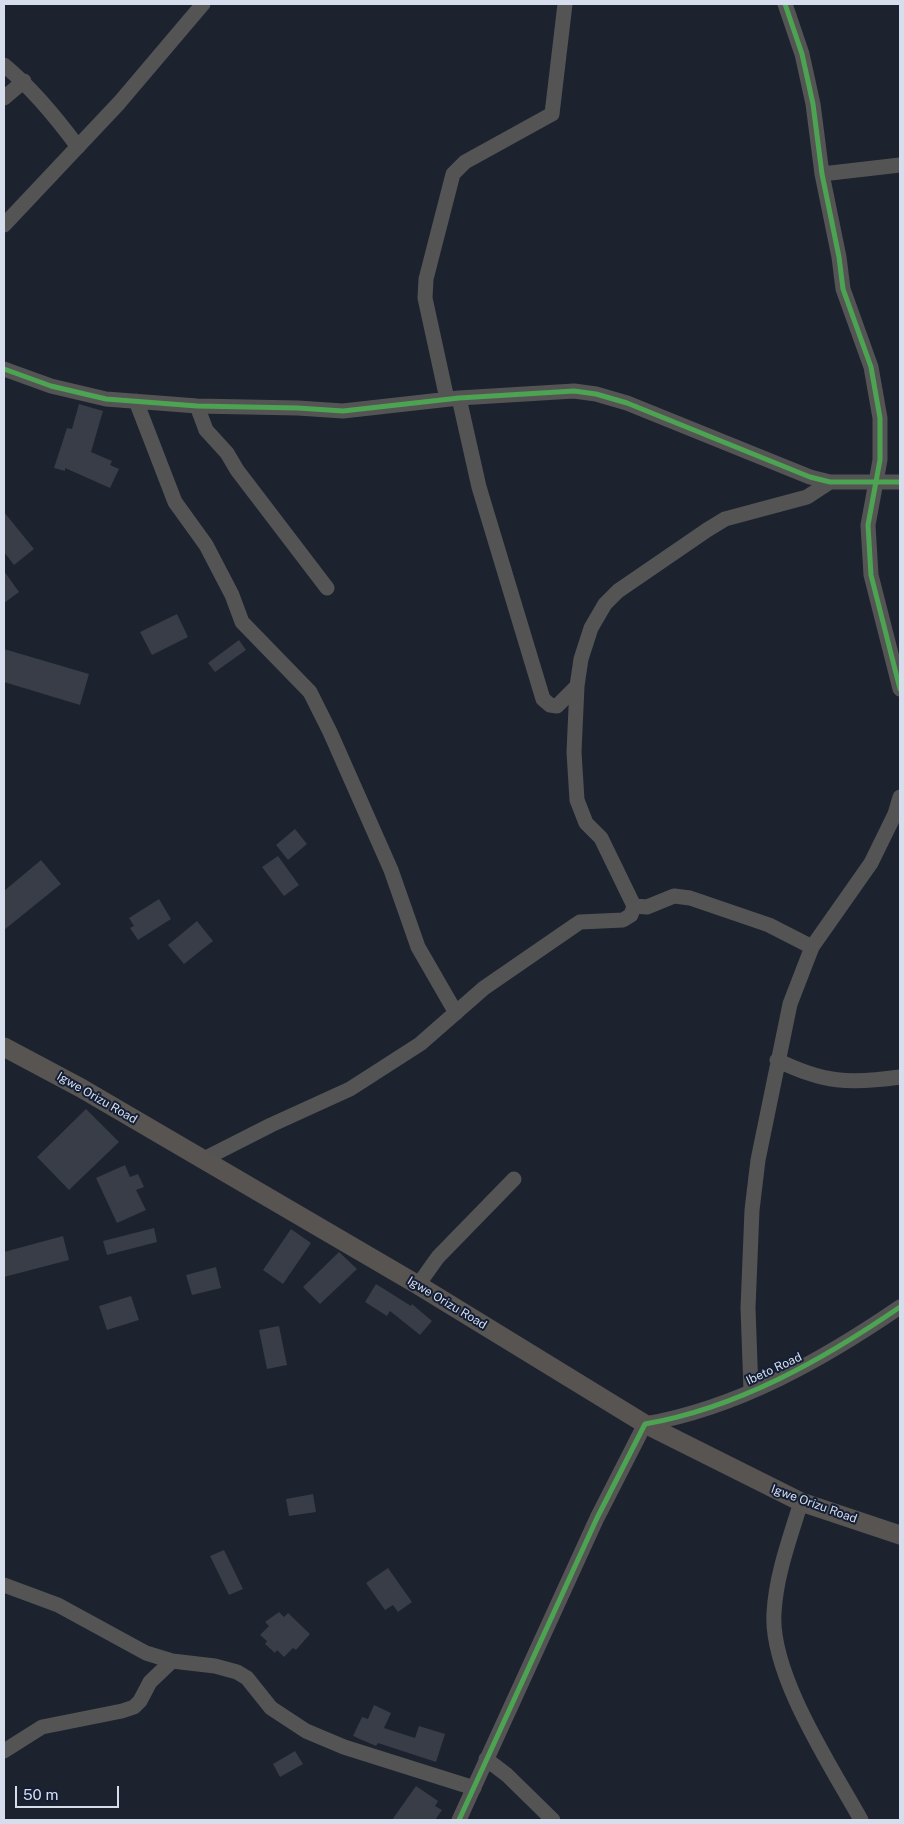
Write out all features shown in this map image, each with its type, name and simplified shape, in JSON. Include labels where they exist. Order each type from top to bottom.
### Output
[{"type":"main road","name":"Igwe Orizu Road","points":[[4,1047],[81,1088],[418,1285],[645,1424],[801,1502],[900,1535]]},
{"type":"street","points":[[4,225],[78,147],[203,4]]},
{"type":"street","points":[[564,4],[552,114],[465,162],[453,174],[426,279],[425,298],[479,487],[543,699],[550,705],[556,706],[577,686]]},
{"type":"street","points":[[785,4],[802,54],[813,104],[822,174],[843,289],[856,319],[873,376],[880,418],[880,460],[868,526],[871,575],[900,689]]},
{"type":"street","points":[[4,65],[24,81],[78,147]]},
{"type":"street","points":[[4,98],[24,81]]},
{"type":"street","points":[[822,174],[900,164]]},
{"type":"street","points":[[4,369],[60,388],[106,399],[197,406],[343,411],[453,398],[574,391],[596,394],[627,404],[810,478],[830,482],[877,484],[900,482]]},
{"type":"street","points":[[136,401],[176,502],[206,546],[232,595],[242,622],[310,692],[330,732],[391,870],[418,947],[456,1013]]},
{"type":"street","points":[[197,406],[206,430],[227,453],[237,470],[327,588]]},
{"type":"street","points":[[204,1160],[271,1124],[350,1089],[420,1044],[484,988],[580,922],[624,920],[631,915],[634,906],[601,838],[586,823],[576,800],[574,752],[577,686],[581,659],[591,628],[605,604],[618,591],[725,519],[806,497],[830,482]]},
{"type":"street","points":[[751,1391],[748,1308],[752,1210],[758,1160],[790,1004],[812,947],[871,863],[895,814],[900,797]]},
{"type":"street","points":[[634,906],[647,907],[674,896],[690,898],[770,925],[812,947]]},
{"type":"street","points":[[777,1060],[803,1073],[829,1080],[867,1081],[900,1077]]},
{"type":"street","points":[[418,1285],[438,1257],[514,1179]]},
{"type":"street","name":"Ibeto Road","points":[[645,1424],[677,1419],[751,1391],[810,1363],[900,1307]]},
{"type":"street","points":[[459,1820],[598,1518],[645,1424]]},
{"type":"street","points":[[801,1502],[776,1584],[773,1614],[774,1640],[790,1689],[861,1820]]},
{"type":"street","points":[[4,1584],[58,1605],[146,1653],[172,1661],[216,1666],[237,1672],[247,1678],[271,1708],[306,1731],[344,1747],[474,1788]]},
{"type":"street","points":[[4,1751],[42,1727],[122,1712],[134,1707],[150,1682],[172,1661]]},
{"type":"street","points":[[486,1759],[507,1775],[553,1820]]},
{"type":"building","points":[[79,404],[103,411],[91,452],[112,461],[110,465],[119,469],[110,488],[65,468],[65,471],[54,468],[67,428],[72,429]]},
{"type":"building","points":[[4,512],[34,549],[14,565],[4,552]]},
{"type":"building","points":[[4,571],[19,592],[4,603]]},
{"type":"building","points":[[177,614],[188,637],[152,655],[140,632]]},
{"type":"building","points":[[239,640],[246,650],[215,672],[208,663]]},
{"type":"building","points":[[4,649],[89,674],[80,705],[4,682]]},
{"type":"building","points":[[295,829],[307,844],[288,860],[276,845]]},
{"type":"building","points":[[278,856],[299,885],[284,896],[262,867]]},
{"type":"building","points":[[41,860],[61,884],[4,930],[4,891]]},
{"type":"building","points":[[159,899],[171,919],[138,940],[130,928],[134,926],[129,918]]},
{"type":"building","points":[[197,921],[213,941],[184,964],[168,945]]},
{"type":"building","points":[[86,1109],[119,1142],[69,1190],[37,1157]]},
{"type":"building","points":[[125,1165],[130,1177],[138,1174],[144,1187],[136,1190],[146,1210],[117,1223],[96,1178]]},
{"type":"building","points":[[154,1228],[157,1242],[107,1255],[103,1241]]},
{"type":"building","points":[[291,1229],[311,1243],[283,1284],[263,1270]]},
{"type":"building","points":[[63,1236],[69,1260],[4,1277],[4,1252]]},
{"type":"building","points":[[339,1252],[357,1269],[320,1304],[303,1287]]},
{"type":"building","points":[[216,1267],[221,1288],[192,1295],[186,1275]]},
{"type":"building","points":[[376,1284],[411,1306],[412,1304],[432,1321],[420,1335],[390,1311],[387,1316],[365,1302]]},
{"type":"building","points":[[131,1296],[139,1320],[107,1330],[99,1306]]},
{"type":"building","points":[[279,1326],[287,1365],[267,1369],[259,1330]]},
{"type":"building","points":[[313,1494],[316,1512],[289,1516],[286,1499]]},
{"type":"building","points":[[224,1550],[243,1589],[229,1595],[210,1556]]},
{"type":"building","points":[[388,1568],[412,1602],[398,1612],[393,1605],[385,1610],[366,1583]]},
{"type":"building","points":[[279,1612],[284,1617],[288,1613],[310,1634],[296,1650],[293,1648],[284,1657],[277,1650],[275,1653],[265,1644],[267,1641],[260,1635],[269,1626],[265,1622]]},
{"type":"building","points":[[374,1705],[391,1713],[384,1728],[415,1738],[419,1726],[445,1734],[436,1762],[378,1743],[376,1746],[353,1736],[362,1717],[368,1719]]},
{"type":"building","points":[[295,1751],[303,1764],[280,1777],[273,1764]]},
{"type":"building","points":[[416,1786],[438,1801],[435,1806],[442,1810],[435,1820],[392,1820]]},
{"type":"cycle path","points":[[785,4],[802,54],[813,104],[822,174],[839,257],[843,289],[871,367],[880,418],[880,460],[868,525],[871,575],[900,689]]},
{"type":"cycle path","points":[[4,369],[51,386],[106,399],[197,406],[343,411],[459,398],[574,391],[596,394],[627,403],[810,477],[830,482],[900,482]]},
{"type":"cycle path","points":[[459,1820],[597,1518],[645,1424],[680,1417],[747,1394],[810,1363],[900,1307]]}]
